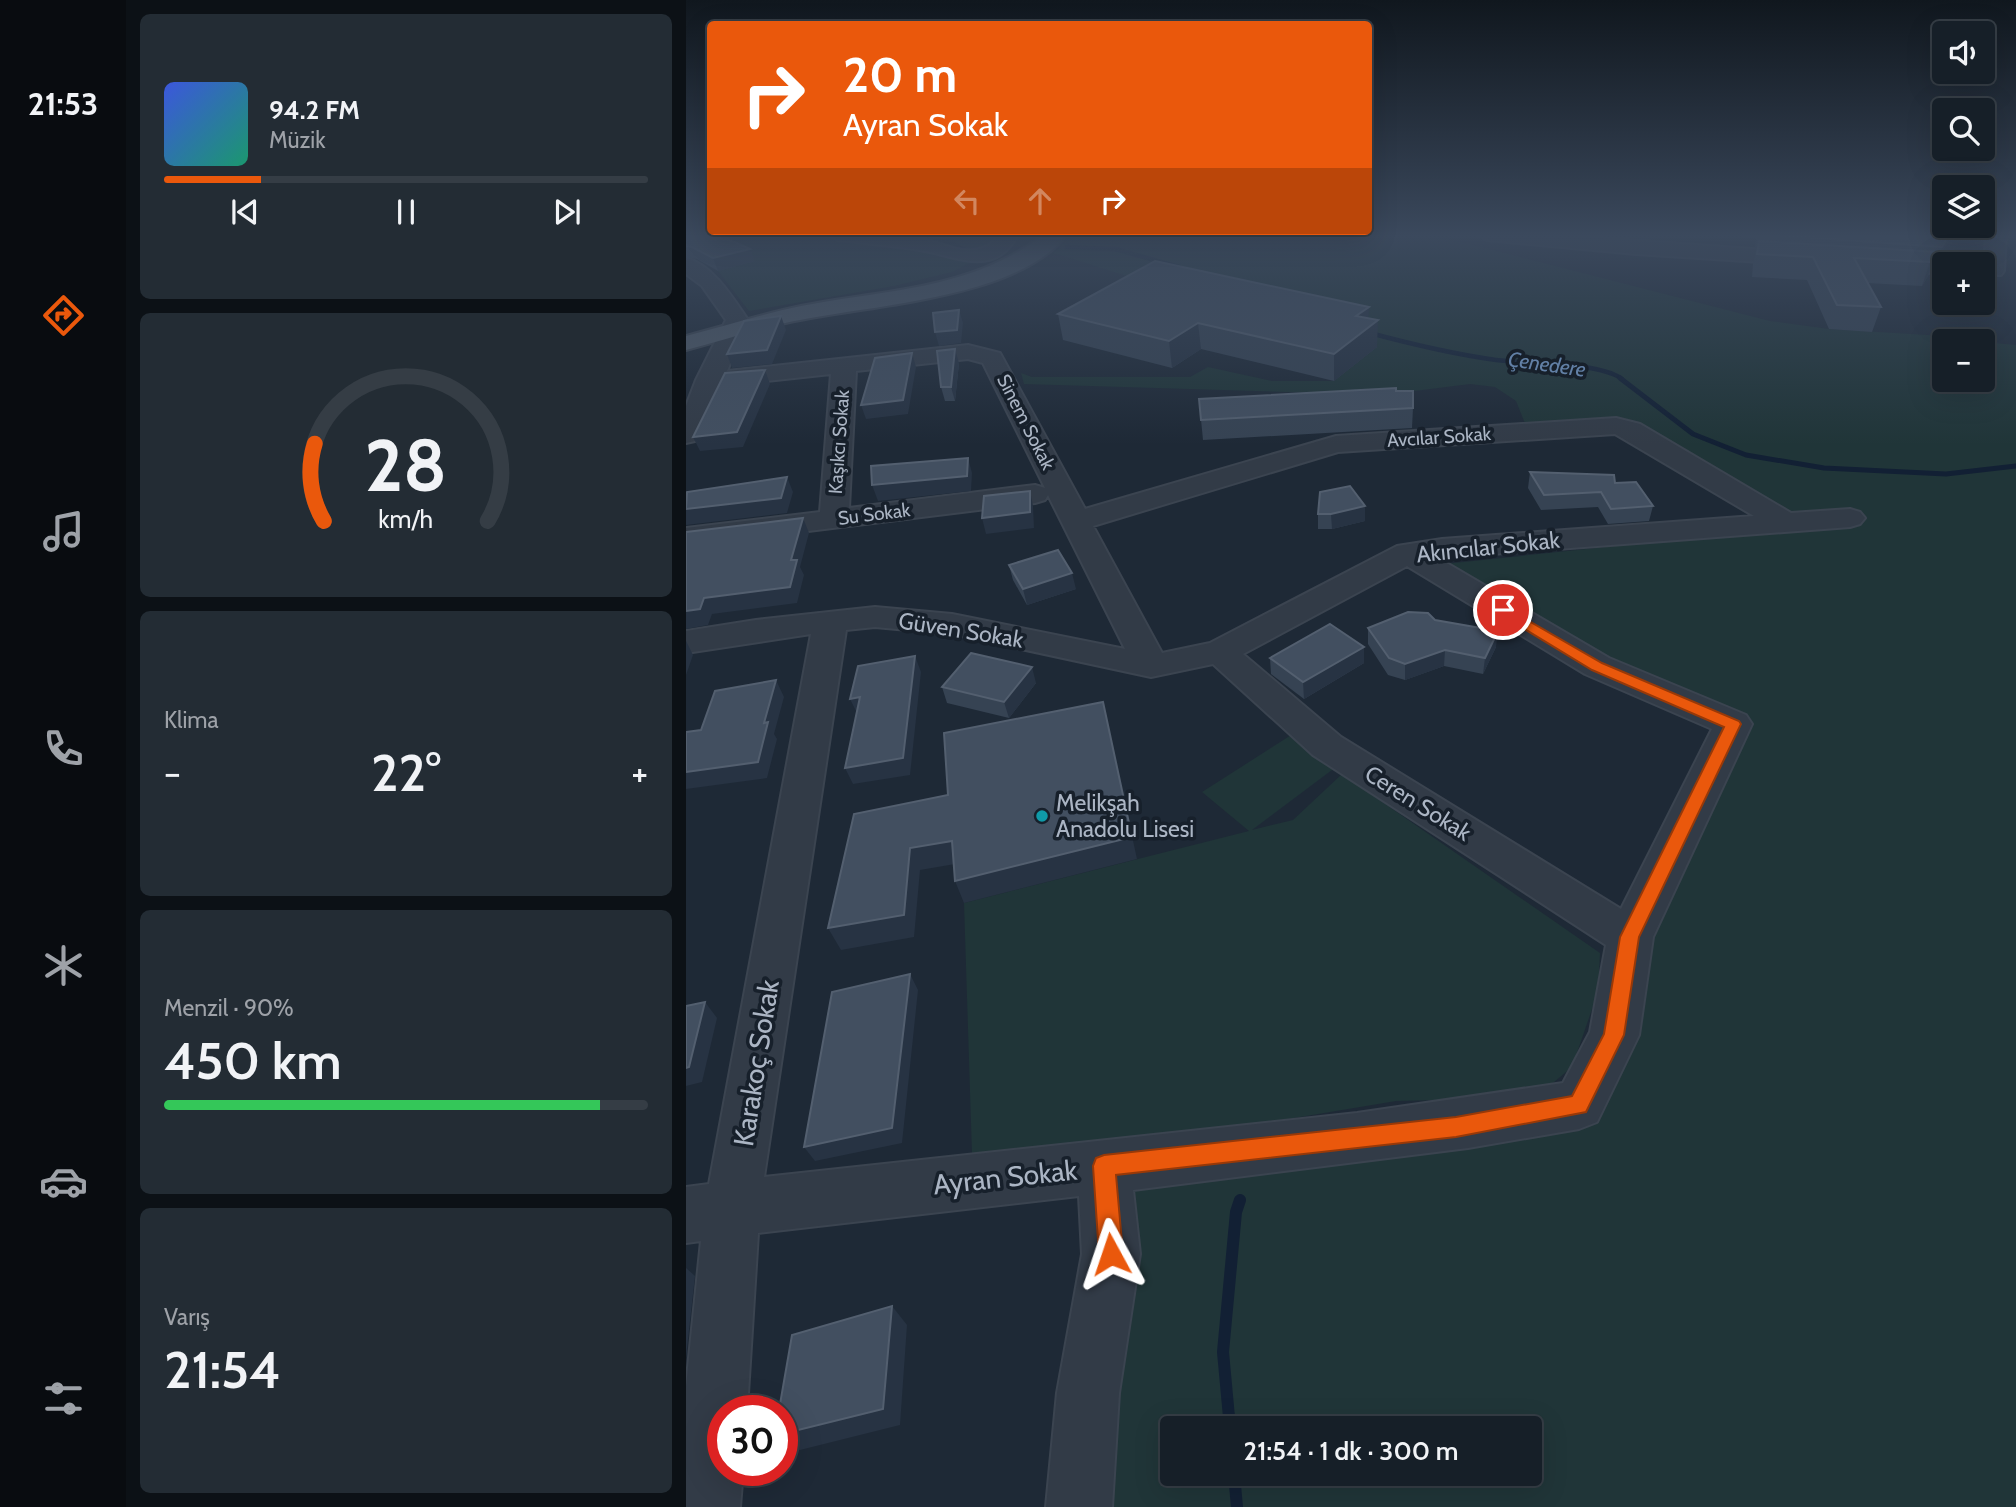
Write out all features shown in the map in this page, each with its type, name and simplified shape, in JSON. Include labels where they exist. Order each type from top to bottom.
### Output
[{"type":"main road","points":[[686,344],[734,325],[832,304]]},
{"type":"main road","points":[[686,334],[856,304]]},
{"type":"street","points":[[687,432],[734,325],[722,304]]},
{"type":"street","name":"Sinem Sokak","points":[[708,380],[968,352],[992,358],[1151,666]]},
{"type":"street","name":"Kaşıkcı Sokak","points":[[834,519],[844,365]]},
{"type":"street","name":"Avcılar Sokak","points":[[1077,521],[1336,444],[1616,426],[1631,430],[1786,523]]},
{"type":"street","name":"Su Sokak","points":[[686,537],[1062,491]]},
{"type":"street","name":"Akıncılar Sokak","points":[[1151,666],[1220,652],[1408,554],[1441,548],[1850,518]]},
{"type":"street","name":"Ayran Sokak","points":[[709,1212],[1456,1127],[1579,1105],[1614,1035],[1630,937],[1733,724],[1597,666],[1408,554]]},
{"type":"street","name":"Güven Sokak","points":[[686,642],[755,630],[875,617],[952,624],[1151,666]]},
{"type":"street","name":"Karakoç Sokak","points":[[707,1507],[709,1212],[830,622]]},
{"type":"street","name":"Ceren Sokak","points":[[1220,652],[1327,746],[1630,937]]},
{"type":"street","points":[[1079,1507],[1088,1393],[1111,1254],[1104,1166]]},
{"type":"green space","points":[[744,304],[788,304],[749,311]]},
{"type":"green space","points":[[1224,304],[1705,304],[1770,321],[1829,329],[1932,335],[1932,392],[1995,392],[1995,343],[2016,345],[2016,1507],[1079,1507],[1104,1166],[1578,1105],[1733,724],[1588,651],[1444,564],[1816,525],[1631,430],[1526,426],[1516,401],[1495,387],[1470,384],[1383,395],[1024,384],[1021,373],[1032,377],[1190,377],[1208,367],[1272,381],[1334,381],[1377,347]]},
{"type":"green space","points":[[1296,732],[1336,767],[1252,830],[1293,820],[1342,774],[1600,953],[1598,992],[1572,1067],[1535,1098],[1396,1101],[1127,1146],[972,1154],[964,903],[1249,831],[1202,792]]},
{"type":"building","points":[[1076,304],[1357,304],[1369,307],[1356,316],[1378,320],[1334,354],[1198,323],[1169,341],[1058,314]]},
{"type":"building","points":[[1837,304],[1880,304],[1881,307],[1837,305]]},
{"type":"building","points":[[959,310],[957,330],[935,332],[933,313]]},
{"type":"building","points":[[781,316],[767,350],[727,354],[744,321]]},
{"type":"building","points":[[955,349],[951,387],[941,387],[937,351]]},
{"type":"building","points":[[912,353],[903,400],[861,405],[875,358]]},
{"type":"building","points":[[765,370],[737,432],[693,437],[725,373]]},
{"type":"building","points":[[1396,388],[1396,391],[1413,391],[1413,408],[1201,420],[1199,399]]},
{"type":"building","points":[[968,458],[967,476],[872,485],[871,466]]},
{"type":"building","points":[[1530,472],[1614,475],[1615,483],[1636,482],[1653,506],[1611,509],[1601,492],[1544,495]]},
{"type":"building","points":[[787,477],[781,498],[686,509],[687,492]]},
{"type":"building","points":[[1350,486],[1365,506],[1331,514],[1318,514],[1320,492]]},
{"type":"building","points":[[1030,491],[1030,512],[982,518],[984,496]]},
{"type":"building","points":[[803,518],[791,560],[797,560],[790,587],[704,598],[700,609],[686,611],[686,532]]},
{"type":"building","points":[[1058,550],[1072,573],[1023,589],[1009,565]]},
{"type":"building","points":[[1408,612],[1428,613],[1435,620],[1498,631],[1485,658],[1445,650],[1405,664],[1389,658],[1368,628]]},
{"type":"building","points":[[1330,624],[1364,647],[1303,682],[1270,658]]},
{"type":"building","points":[[971,653],[1032,667],[1004,702],[942,687]]},
{"type":"building","points":[[915,656],[903,758],[845,768],[860,697],[850,699],[858,666]]},
{"type":"building","points":[[776,680],[764,723],[768,722],[758,762],[686,772],[686,732],[701,730],[715,691]]},
{"type":"building","points":[[1103,702],[1132,837],[955,881],[952,841],[910,848],[904,915],[828,928],[854,814],[948,795],[944,733]]},
{"type":"building","points":[[910,974],[892,1128],[804,1147],[832,992]]},
{"type":"building","points":[[705,1002],[689,1067],[686,1068],[686,1006]]},
{"type":"building","points":[[892,1306],[883,1409],[798,1430],[798,1395],[782,1395],[792,1335]]},
{"type":"waterway","name":"Çenedere","points":[[1370,333],[1480,358],[1597,369],[1622,379]]},
{"type":"waterway","name":"Çenedere","points":[[1620,378],[1693,434],[1746,455],[1824,468],[1946,474],[2016,466]]},
{"type":"waterway","points":[[1229,1416],[1223,1352],[1236,1212],[1240,1200]]},
{"type":"waterway","points":[[1235,1486],[1237,1507]]},
{"type":"place","name":"Melikşah Anadolu Lisesi","points":[[1042,816]]},
{"type":"route","points":[[1111,1254],[1104,1166],[1456,1127],[1579,1105],[1614,1035],[1630,937],[1733,724],[1597,666],[1503,610]]}]
